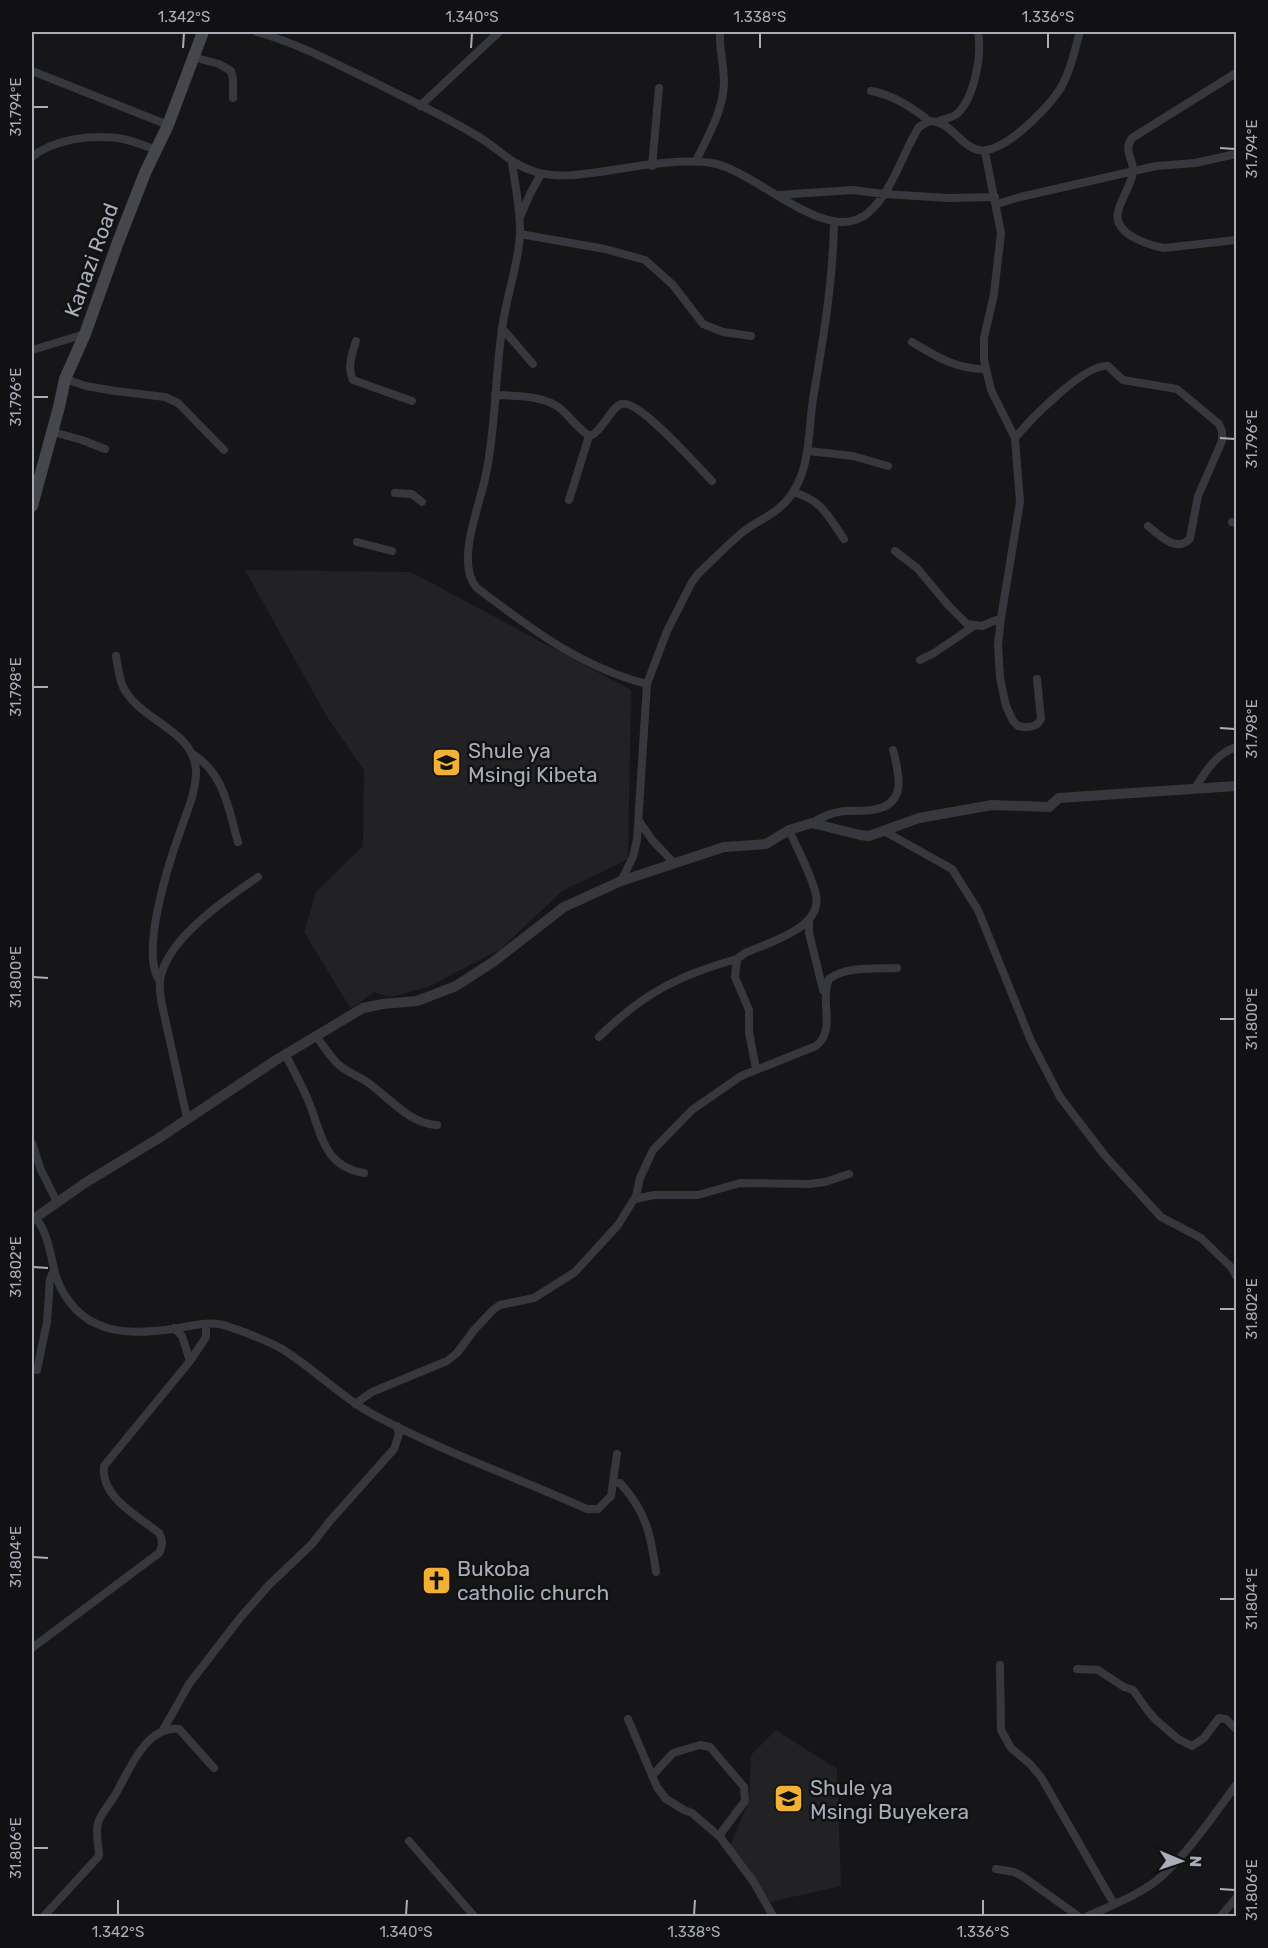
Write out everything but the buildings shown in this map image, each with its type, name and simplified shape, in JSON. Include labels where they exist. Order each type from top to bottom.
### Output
[{"type":"main road","name":"Kanazi Road","points":[[32,506],[65,379],[85,334],[145,173],[168,125],[202,32]]},
{"type":"street","points":[[257,32],[278,37],[321,55],[480,137],[512,162],[542,174],[576,175],[696,161],[716,164],[734,171],[805,211],[834,223],[858,219],[868,213],[884,194],[912,138],[920,127],[954,116],[959,112],[970,93],[978,62],[978,32]]},
{"type":"street","points":[[420,106],[499,32]]},
{"type":"street","points":[[696,161],[717,118],[722,100],[724,82],[719,36],[711,32]]},
{"type":"street","points":[[871,91],[896,99],[954,132],[974,149],[985,152],[1002,145],[1028,125],[1058,92],[1066,76],[1080,32]]},
{"type":"street","points":[[193,57],[226,67],[231,71],[233,98]]},
{"type":"street","points":[[32,70],[168,125]]},
{"type":"street","points":[[1236,73],[1132,138],[1127,148],[1134,171],[1118,213],[1117,222],[1122,230],[1154,246],[1164,248],[1236,240]]},
{"type":"street","points":[[652,166],[659,88]]},
{"type":"street","points":[[32,157],[42,148],[86,138],[117,138],[157,150]]},
{"type":"street","points":[[985,152],[996,201],[1001,241],[994,294],[984,338],[985,369],[991,390],[1015,438],[1020,502],[998,638],[1000,678],[1008,713],[1018,726],[1032,727],[1041,719],[1037,679]]},
{"type":"street","points":[[777,195],[853,190],[996,201],[1155,166],[1195,163],[1236,154]]},
{"type":"street","points":[[512,162],[520,234],[518,255],[502,328],[486,474],[471,537],[468,566],[472,582],[502,607],[573,655],[620,677],[647,684]]},
{"type":"street","points":[[520,218],[542,174]]},
{"type":"street","points":[[621,881],[633,857],[639,821],[647,684],[667,631],[692,582],[746,530],[766,518],[788,500],[804,467],[834,263],[834,223]]},
{"type":"street","points":[[520,234],[604,249],[645,260],[673,285],[703,324],[723,332],[751,336]]},
{"type":"street","points":[[502,328],[533,364]]},
{"type":"street","points":[[32,350],[85,334]]},
{"type":"street","points":[[356,341],[350,375],[353,380],[412,401]]},
{"type":"street","points":[[912,342],[953,365],[985,369]]},
{"type":"street","points":[[1015,438],[1036,413],[1083,375],[1100,366],[1108,366],[1119,377],[1129,381],[1162,385],[1181,392],[1219,424],[1222,441],[1200,490],[1188,542],[1170,543],[1148,526]]},
{"type":"street","points":[[65,379],[108,390],[165,397],[178,403],[224,450]]},
{"type":"street","points":[[495,395],[549,402],[563,411],[588,436]]},
{"type":"street","points":[[588,436],[593,435],[618,406],[628,404],[654,422],[677,443],[712,481]]},
{"type":"street","points":[[52,432],[105,449]]},
{"type":"street","points":[[569,501],[588,436]]},
{"type":"street","points":[[808,451],[853,456],[888,466]]},
{"type":"street","points":[[395,492],[412,494],[422,502]]},
{"type":"street","points":[[793,492],[808,496],[817,503],[844,539]]},
{"type":"street","points":[[357,542],[392,551]]},
{"type":"street","points":[[895,551],[917,568],[962,620],[974,626]]},
{"type":"street","points":[[920,660],[974,626],[985,625],[1001,618]]},
{"type":"street","points":[[116,656],[123,687],[132,700],[145,713],[190,747],[194,754],[195,785],[156,917],[153,964],[155,975],[160,981]]},
{"type":"street","points":[[1195,788],[1218,758],[1236,747]]},
{"type":"street","points":[[616,1454],[611,1496],[598,1509],[587,1509],[439,1447],[397,1426],[355,1404],[282,1349],[223,1325],[206,1324],[124,1331],[97,1324],[77,1311],[65,1296],[54,1270],[43,1229],[34,1219],[285,1054],[348,1016],[370,1005],[417,1001],[456,986],[493,962],[564,907],[621,881],[724,847],[766,844],[789,830],[812,823],[835,812],[871,810],[889,804],[896,796],[899,784],[893,750]]},
{"type":"street","points":[[194,754],[206,762],[222,788],[238,842]]},
{"type":"street","points":[[812,823],[869,836],[919,818],[992,805],[1049,807],[1059,798],[1236,786]]},
{"type":"street","points":[[639,821],[653,841],[675,864]]},
{"type":"street","points":[[599,1037],[623,1013],[652,993],[702,969],[737,959],[809,920],[816,909],[816,895],[789,830]]},
{"type":"street","points":[[884,831],[952,869],[978,910],[1031,1041],[1060,1097],[1106,1157],[1161,1217],[1201,1238],[1232,1268],[1236,1276]]},
{"type":"street","points":[[187,1118],[160,992],[160,981],[165,962],[175,947],[219,903],[258,877]]},
{"type":"street","points":[[809,920],[809,933],[825,1000]]},
{"type":"street","points":[[737,959],[735,977],[749,1011],[749,1032],[756,1069]]},
{"type":"street","points":[[355,1404],[372,1392],[447,1361],[457,1353],[494,1309],[501,1305],[534,1298],[575,1272],[618,1225],[634,1199],[647,1161],[662,1140],[692,1110],[731,1081],[821,1042],[826,1030],[825,1000],[828,980],[837,973],[897,968]]},
{"type":"street","points":[[316,1036],[338,1064],[346,1070],[415,1118],[424,1123],[437,1125]]},
{"type":"street","points":[[285,1054],[309,1102],[327,1150],[348,1170],[364,1173]]},
{"type":"street","points":[[32,1143],[41,1170],[57,1202]]},
{"type":"street","points":[[634,1199],[654,1195],[698,1195],[740,1183],[809,1184],[825,1182],[849,1174]]},
{"type":"street","points":[[37,1370],[47,1322],[50,1279],[54,1270]]},
{"type":"street","points":[[32,1648],[159,1553],[162,1538],[159,1533],[123,1505],[109,1490],[104,1483],[105,1466],[190,1361],[206,1336],[206,1324]]},
{"type":"street","points":[[174,1328],[182,1336],[190,1361]]},
{"type":"street","points":[[44,1917],[99,1856],[96,1839],[98,1821],[117,1792],[138,1752],[163,1730],[189,1684],[240,1618],[269,1585],[312,1544],[394,1449],[399,1434],[397,1426]]},
{"type":"street","points":[[614,1483],[620,1483],[640,1508],[651,1538],[656,1572]]},
{"type":"street","points":[[1000,1665],[1001,1730],[1005,1740],[1041,1777],[1114,1904]]},
{"type":"street","points":[[1077,1669],[1098,1670],[1124,1687],[1133,1690],[1156,1720],[1178,1739],[1192,1746],[1204,1738],[1219,1718],[1226,1719],[1236,1729]]},
{"type":"street","points":[[628,1719],[657,1787],[666,1799],[692,1813],[720,1837],[753,1881],[773,1917]]},
{"type":"street","points":[[163,1730],[170,1728],[182,1731],[214,1768]]},
{"type":"street","points":[[652,1776],[672,1753],[700,1745],[710,1747],[744,1787],[746,1795],[720,1837]]},
{"type":"street","points":[[1088,1917],[1142,1890],[1161,1876],[1197,1836],[1236,1786]]},
{"type":"street","points":[[409,1841],[474,1917]]},
{"type":"street","points":[[996,1869],[1022,1876],[1078,1917]]},
{"type":"street","points":[[1221,1917],[1236,1898]]},
{"type":"shaded area","points":[[245,570],[411,572],[631,690],[628,859],[562,891],[501,949],[428,987],[390,997],[374,992],[351,1009],[304,932],[316,892],[363,846],[364,770],[327,717]]},
{"type":"shaded area","points":[[776,1730],[837,1769],[841,1886],[770,1902],[730,1845],[749,1802],[751,1755]]},
{"type":"place","name":"Shule ya Msingi Kibeta","points":[[447,762]]},
{"type":"place","name":"Bukoba catholic church","points":[[436,1580]]},
{"type":"place","name":"Shule ya Msingi Buyekera","points":[[789,1799]]}]
